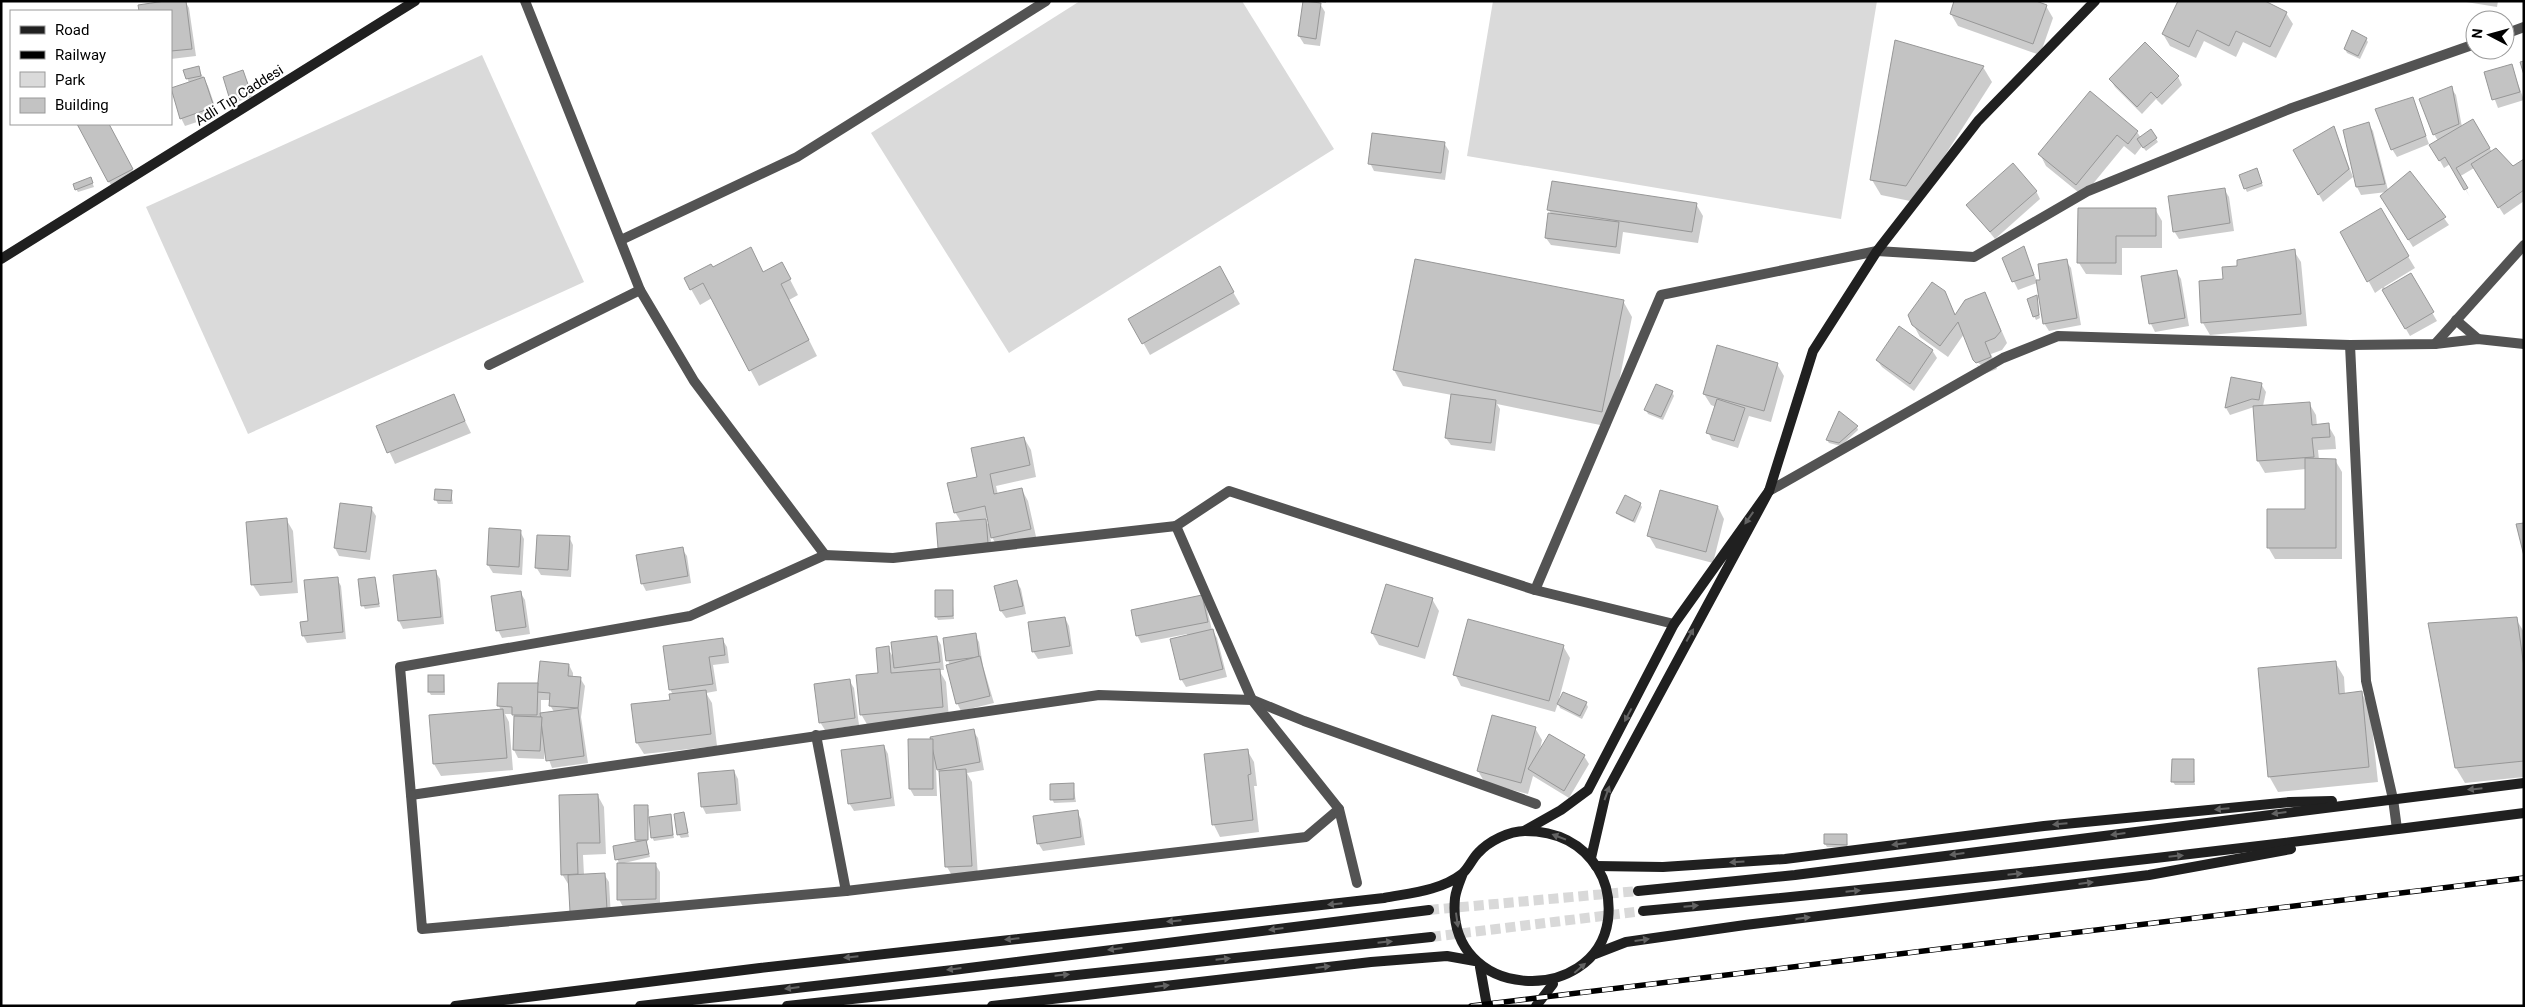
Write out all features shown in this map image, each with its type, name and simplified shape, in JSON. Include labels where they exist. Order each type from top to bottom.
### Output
[{"type":"main road","name":"Adli Tıp Caddesi","points":[[1,259],[415,1]]},
{"type":"main road","points":[[1593,862],[1606,793],[1768,491],[1813,351],[1877,251],[1978,121],[2095,1]]},
{"type":"main road","points":[[1523,831],[1548,832],[1572,841],[1593,862],[1604,879],[1609,904],[1606,930],[1595,954],[1577,972],[1553,984],[1528,986],[1502,981],[1478,964],[1464,947],[1456,922],[1455,897],[1463,873],[1478,852],[1498,838],[1523,831],[1561,810],[1588,790],[1651,672],[1674,624],[1768,491]]},
{"type":"main road","points":[[1638,891],[1814,872],[2524,783]]},
{"type":"main road","points":[[1593,862],[1663,867],[1785,859],[2044,826],[2290,802],[2393,799]]},
{"type":"main road","points":[[1643,911],[1841,893],[2524,813]]},
{"type":"main road","points":[[1595,954],[1626,942],[1736,926],[2149,875],[2396,829]]},
{"type":"main road","points":[[455,1006],[789,964],[1384,898],[1436,888],[1463,873]]},
{"type":"main road","points":[[640,1006],[1428,910]]},
{"type":"main road","points":[[787,1006],[1431,937]]},
{"type":"main road","points":[[992,1006],[1371,962],[1447,956],[1478,964]]},
{"type":"main road","points":[[1478,964],[1487,1006]]},
{"type":"main road","points":[[1536,1006],[1553,984]]},
{"type":"street","points":[[525,1],[640,290],[694,381],[825,555]]},
{"type":"street","points":[[621,240],[797,157],[1046,1]]},
{"type":"street","points":[[1535,590],[1661,295],[1877,251],[1974,257],[2088,191],[2292,108],[2465,47]]},
{"type":"street","points":[[2435,344],[2524,245]]},
{"type":"street","points":[[489,365],[640,290]]},
{"type":"street","points":[[2456,320],[2478,339]]},
{"type":"street","points":[[1768,491],[2003,358],[2058,336],[2350,345],[2435,344],[2478,339],[2524,344]]},
{"type":"street","points":[[2350,345],[2366,680],[2393,799],[2396,829]]},
{"type":"street","points":[[1339,809],[1306,837],[846,891],[422,929],[400,668],[690,616],[825,555],[893,558],[1176,526],[1229,491],[1535,590],[1674,624]]},
{"type":"street","points":[[1176,526],[1252,700],[1339,809],[1357,884]]},
{"type":"street","points":[[411,795],[1099,695],[1252,700],[1304,721],[1536,804]]},
{"type":"street","points":[[816,735],[846,891]]},
{"type":"green space","points":[[1080,1],[1242,1],[1334,149],[1009,353],[871,133]]},
{"type":"green space","points":[[1493,1],[1877,1],[1841,219],[1467,156]]},
{"type":"green space","points":[[482,55],[584,282],[248,434],[146,207]]},
{"type":"building","points":[[165,1],[186,1],[192,49],[172,51],[172,10],[139,10],[138,5]]},
{"type":"building","points":[[1303,1],[1321,3],[1316,39],[1298,36]]},
{"type":"building","points":[[1954,1],[2036,1],[2047,5],[2033,44],[1950,14]]},
{"type":"building","points":[[2178,1],[2265,1],[2287,12],[2270,47],[2236,31],[2229,46],[2197,30],[2189,47],[2162,34]]},
{"type":"building","points":[[2352,30],[2367,38],[2358,56],[2344,49]]},
{"type":"building","points":[[1895,40],[1984,66],[1906,186],[1870,180]]},
{"type":"building","points":[[2145,42],[2179,76],[2157,98],[2151,92],[2137,107],[2109,79]]},
{"type":"building","points":[[2524,61],[2524,75],[2520,62]]},
{"type":"building","points":[[2512,64],[2520,92],[2492,100],[2484,72]]},
{"type":"building","points":[[199,66],[201,76],[186,79],[183,70]]},
{"type":"building","points":[[243,70],[251,93],[230,100],[223,77]]},
{"type":"building","points":[[204,77],[214,107],[180,119],[172,88]]},
{"type":"building","points":[[2452,86],[2459,124],[2433,135],[2419,99]]},
{"type":"building","points":[[2090,91],[2138,131],[2128,144],[2117,135],[2076,185],[2038,154]]},
{"type":"building","points":[[2413,97],[2426,136],[2391,150],[2375,109]]},
{"type":"building","points":[[2473,119],[2490,148],[2456,168],[2468,188],[2464,190],[2445,157],[2439,161],[2429,145]]},
{"type":"building","points":[[2369,122],[2385,184],[2356,187],[2343,130]]},
{"type":"building","points":[[78,125],[110,125],[133,169],[108,182]]},
{"type":"building","points":[[2334,126],[2349,169],[2318,195],[2293,150]]},
{"type":"building","points":[[2151,129],[2157,138],[2143,148],[2137,139]]},
{"type":"building","points":[[1372,133],[1445,142],[1441,173],[1368,164]]},
{"type":"building","points":[[2496,148],[2513,166],[2524,159],[2524,190],[2498,208],[2471,164]]},
{"type":"building","points":[[2013,163],[2037,191],[1990,232],[1966,205]]},
{"type":"building","points":[[2257,168],[2262,183],[2244,189],[2239,175]]},
{"type":"building","points":[[2410,171],[2446,217],[2408,240],[2380,196]]},
{"type":"building","points":[[91,177],[93,183],[75,190],[73,184]]},
{"type":"building","points":[[1552,181],[1697,203],[1692,232],[1547,210]]},
{"type":"building","points":[[2225,188],[2230,223],[2173,232],[2168,196]]},
{"type":"building","points":[[2078,208],[2156,208],[2156,236],[2116,236],[2116,263],[2077,263]]},
{"type":"building","points":[[2381,208],[2409,256],[2367,282],[2340,232]]},
{"type":"building","points":[[1548,213],[1619,222],[1616,247],[1545,238]]},
{"type":"building","points":[[2024,246],[2034,275],[2012,282],[2002,258]]},
{"type":"building","points":[[751,247],[763,272],[782,262],[791,279],[781,284],[809,340],[749,371],[703,283],[690,290],[684,278],[711,264],[713,267]]},
{"type":"building","points":[[2295,249],[2301,314],[2201,323],[2199,281],[2223,279],[2222,267],[2237,266],[2237,260]]},
{"type":"building","points":[[1415,259],[1624,300],[1602,412],[1393,370]]},
{"type":"building","points":[[2067,259],[2077,318],[2043,324],[2036,280],[2040,280],[2038,264]]},
{"type":"building","points":[[1220,266],[1234,292],[1142,344],[1128,319]]},
{"type":"building","points":[[2177,270],[2185,318],[2149,324],[2141,276]]},
{"type":"building","points":[[2411,273],[2434,312],[2405,329],[2382,290]]},
{"type":"building","points":[[1932,282],[1945,291],[1955,315],[1965,300],[1985,292],[2001,331],[1995,338],[1985,342],[1991,357],[1976,363],[1973,360],[1958,322],[1940,346],[1912,325],[1908,315]]},
{"type":"building","points":[[2037,295],[2039,315],[2033,317],[2027,299]]},
{"type":"building","points":[[1899,326],[1933,350],[1910,384],[1876,360]]},
{"type":"building","points":[[1717,345],[1778,363],[1764,411],[1703,394]]},
{"type":"building","points":[[2231,377],[2262,383],[2259,400],[2252,399],[2225,408]]},
{"type":"building","points":[[1656,384],[1673,391],[1661,417],[1644,410]]},
{"type":"building","points":[[454,394],[465,421],[387,453],[376,426]]},
{"type":"building","points":[[1451,394],[1496,400],[1491,443],[1445,438]]},
{"type":"building","points":[[1717,399],[1745,408],[1734,441],[1706,433]]},
{"type":"building","points":[[2310,402],[2312,425],[2329,423],[2330,437],[2312,438],[2314,457],[2257,461],[2253,406]]},
{"type":"building","points":[[1839,411],[1858,426],[1839,443],[1826,440]]},
{"type":"building","points":[[1024,437],[1030,465],[990,474],[994,494],[1022,488],[1031,529],[991,538],[985,506],[954,513],[947,483],[977,477],[971,448]]},
{"type":"building","points":[[2305,458],[2336,459],[2336,548],[2267,548],[2267,509],[2305,509]]},
{"type":"building","points":[[435,489],[452,490],[451,501],[434,500]]},
{"type":"building","points":[[1660,490],[1718,506],[1706,552],[1647,536]]},
{"type":"building","points":[[1625,495],[1641,503],[1633,521],[1616,513]]},
{"type":"building","points":[[340,503],[372,507],[366,552],[334,548]]},
{"type":"building","points":[[287,518],[292,582],[251,585],[246,522]]},
{"type":"building","points":[[986,519],[988,543],[938,548],[936,523]]},
{"type":"building","points":[[2524,523],[2524,556],[2516,524]]},
{"type":"building","points":[[489,528],[521,530],[519,567],[487,565]]},
{"type":"building","points":[[537,535],[570,536],[568,570],[535,568]]},
{"type":"building","points":[[683,547],[688,576],[641,584],[636,555]]},
{"type":"building","points":[[436,570],[441,617],[398,621],[393,575]]},
{"type":"building","points":[[338,577],[343,632],[302,636],[300,622],[308,621],[304,580]]},
{"type":"building","points":[[375,577],[379,604],[361,606],[358,579]]},
{"type":"building","points":[[1017,580],[1023,606],[1000,611],[994,586]]},
{"type":"building","points":[[1386,584],[1433,598],[1418,647],[1371,633]]},
{"type":"building","points":[[935,590],[953,590],[953,616],[935,617]]},
{"type":"building","points":[[521,591],[526,627],[496,631],[491,596]]},
{"type":"building","points":[[1202,595],[1208,622],[1136,636],[1131,610]]},
{"type":"building","points":[[1065,617],[1070,646],[1032,652],[1028,622]]},
{"type":"building","points":[[2517,617],[2524,667],[2524,761],[2455,768],[2428,623]]},
{"type":"building","points":[[1468,619],[1564,645],[1549,701],[1453,675]]},
{"type":"building","points":[[1213,629],[1223,669],[1180,680],[1170,639]]},
{"type":"building","points":[[976,633],[979,657],[946,661],[943,638]]},
{"type":"building","points":[[937,636],[940,662],[894,668],[891,642]]},
{"type":"building","points":[[723,638],[725,655],[709,657],[713,684],[669,690],[663,646]]},
{"type":"building","points":[[889,646],[891,673],[940,669],[943,707],[860,715],[856,675],[878,673],[876,648]]},
{"type":"building","points":[[980,656],[990,696],[956,704],[946,665]]},
{"type":"building","points":[[540,661],[569,664],[568,676],[581,677],[578,708],[549,706],[550,693],[537,692]]},
{"type":"building","points":[[2336,661],[2339,694],[2362,691],[2369,767],[2268,777],[2258,668]]},
{"type":"building","points":[[428,675],[444,675],[444,692],[428,692]]},
{"type":"building","points":[[850,679],[855,718],[819,723],[814,684]]},
{"type":"building","points":[[498,683],[538,683],[537,715],[512,715],[512,707],[497,706]]},
{"type":"building","points":[[706,690],[711,734],[636,743],[631,704],[670,700],[669,694]]},
{"type":"building","points":[[1563,692],[1587,702],[1580,716],[1557,704]]},
{"type":"building","points":[[578,708],[584,756],[546,761],[540,713]]},
{"type":"building","points":[[503,709],[507,758],[433,764],[429,715]]},
{"type":"building","points":[[1492,715],[1536,727],[1521,783],[1477,771]]},
{"type":"building","points":[[514,716],[542,717],[540,751],[513,750]]},
{"type":"building","points":[[974,729],[980,762],[937,770],[930,737]]},
{"type":"building","points":[[1549,734],[1585,755],[1564,791],[1528,769]]},
{"type":"building","points":[[908,739],[933,739],[933,789],[909,789]]},
{"type":"building","points":[[884,745],[891,798],[848,804],[841,750]]},
{"type":"building","points":[[1248,749],[1251,774],[1248,775],[1253,820],[1212,825],[1204,754]]},
{"type":"building","points":[[2172,759],[2194,759],[2194,782],[2171,782]]},
{"type":"building","points":[[966,769],[972,866],[945,867],[939,771]]},
{"type":"building","points":[[734,770],[737,804],[701,807],[698,773]]},
{"type":"building","points":[[1074,783],[1074,799],[1050,800],[1050,784]]},
{"type":"building","points":[[598,794],[600,843],[577,843],[578,874],[561,875],[559,795]]},
{"type":"building","points":[[634,805],[648,805],[648,840],[635,840]]},
{"type":"building","points":[[1078,810],[1081,837],[1037,844],[1033,816]]},
{"type":"building","points":[[684,812],[688,833],[677,835],[674,814]]},
{"type":"building","points":[[671,814],[673,835],[651,838],[649,817]]},
{"type":"building","points":[[1824,834],[1847,834],[1847,845],[1824,844]]},
{"type":"building","points":[[646,840],[649,854],[615,860],[613,846]]},
{"type":"building","points":[[617,863],[656,863],[656,899],[617,900]]},
{"type":"building","points":[[605,873],[607,910],[570,912],[568,875]]},
{"type":"tunnel","points":[[1429,910],[1638,891]]},
{"type":"tunnel","points":[[1431,937],[1643,911]]},
{"type":"railway","points":[[1471,1006],[2524,878]]}]
